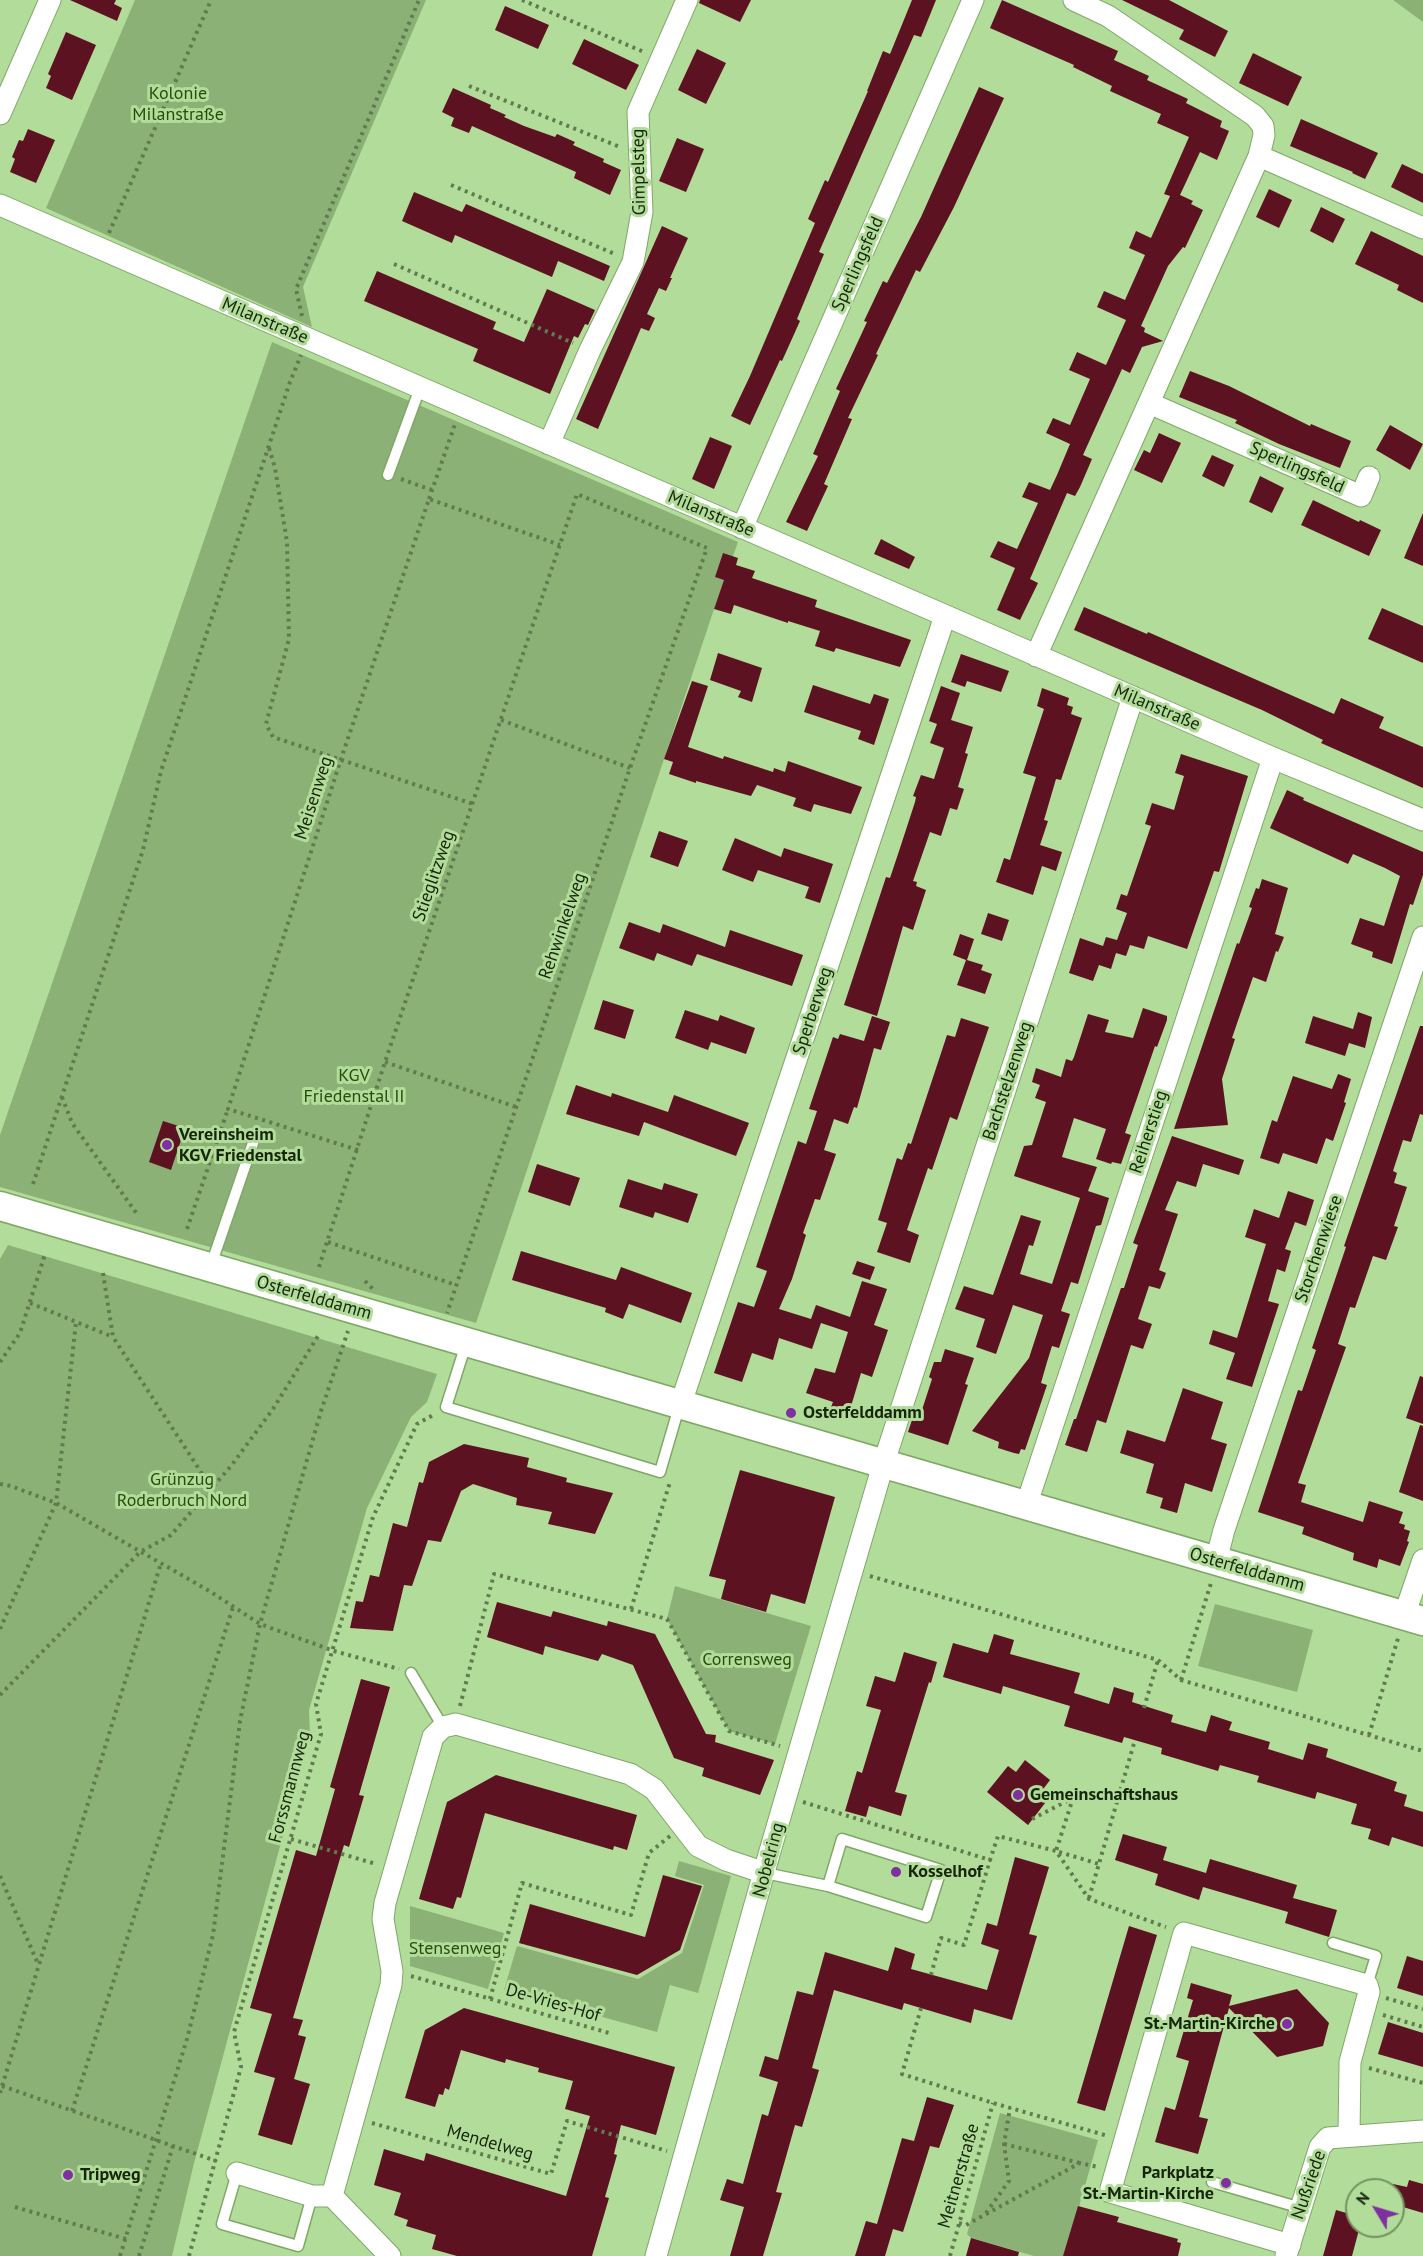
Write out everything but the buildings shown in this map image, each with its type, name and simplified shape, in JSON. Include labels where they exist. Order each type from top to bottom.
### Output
[{"type":"street","points":[[0,114],[50,0]]},
{"type":"street","name":"Gimpelsteg","points":[[549,444],[590,350],[633,262],[642,212],[638,112],[687,0]]},
{"type":"street","name":"Sperlingsfeld","points":[[742,528],[973,0]]},
{"type":"street","points":[[1036,656],[1259,156],[1264,135],[1263,126],[1255,116],[1108,16],[1074,0]]},
{"type":"street","points":[[1259,156],[1423,228]]},
{"type":"street","name":"Milanstraße","points":[[0,206],[1133,698],[1423,820]]},
{"type":"street","name":"Sperlingsfeld","points":[[1149,403],[1360,496],[1369,477]]},
{"type":"street","name":"Sperberweg","points":[[680,1406],[945,616]]},
{"type":"street","name":"Bachstelzenweg","points":[[884,1465],[1133,698]]},
{"type":"street","name":"Reiherstieg","points":[[1026,1506],[1273,758]]},
{"type":"street","name":"Storchenwiese","points":[[1213,1573],[1224,1530],[1423,937]]},
{"type":"street","name":"Osterfelddamm","points":[[0,1206],[1026,1506],[1213,1573],[1414,1618]]},
{"type":"street","name":"Nobelring","points":[[656,2256],[786,1797],[884,1465]]},
{"type":"street","points":[[1414,1618],[1423,1560]]},
{"type":"street","points":[[322,2196],[354,2117],[391,1985],[392,1971],[383,1919],[433,1737],[450,1726],[630,1774],[654,1790],[698,1846],[726,1860],[765,1873]]},
{"type":"street","points":[[1288,2250],[1110,2192],[1184,1933],[1367,1996],[1350,2062],[1349,2135]]},
{"type":"street","name":"Nußriede","points":[[1288,2250],[1320,2147],[1328,2138],[1423,2131]]},
{"type":"street","points":[[237,2173],[322,2196],[390,2256]]},
{"type":"lane","points":[[388,475],[420,388]]},
{"type":"lane","points":[[210,1268],[254,1140]]},
{"type":"lane","points":[[466,1343],[446,1407],[660,1472],[680,1406]]},
{"type":"lane","points":[[411,1673],[450,1726]]},
{"type":"lane","points":[[765,1873],[828,1886],[926,1917],[941,1870],[842,1839],[828,1886]]},
{"type":"lane","points":[[1333,1943],[1377,1956],[1367,1996]]},
{"type":"lane","points":[[237,2173],[222,2224],[298,2247],[322,2196]]},
{"type":"lane","points":[[1212,2182],[1300,2208]]},
{"type":"path","points":[[102,250],[211,0]]},
{"type":"path","points":[[33,1184],[143,850],[161,771],[290,382],[308,339],[296,289],[418,0]]},
{"type":"path","points":[[522,0],[662,59]]},
{"type":"path","points":[[469,86],[640,155]]},
{"type":"path","points":[[451,185],[633,262]]},
{"type":"path","points":[[394,264],[590,350]]},
{"type":"path","name":"Meisenweg","points":[[187,1229],[341,759],[461,406]]},
{"type":"path","points":[[269,446],[275,468],[287,542],[289,639],[266,724],[273,737],[473,804]]},
{"type":"path","points":[[388,475],[432,490]]},
{"type":"path","name":"Stieglitzweg","points":[[319,1268],[577,494],[707,548]]},
{"type":"path","points":[[429,499],[560,545]]},
{"type":"path","name":"Rehwinkelweg","points":[[447,1313],[630,768],[707,548]]},
{"type":"path","points":[[501,720],[630,768]]},
{"type":"path","points":[[386,1062],[516,1107]]},
{"type":"path","points":[[62,1097],[72,1123],[137,1214]]},
{"type":"path","points":[[228,1109],[358,1150]]},
{"type":"path","points":[[221,1129],[254,1140]]},
{"type":"path","points":[[213,1154],[225,1159]]},
{"type":"path","points":[[328,1242],[456,1286]]},
{"type":"path","points":[[0,1362],[20,1333],[45,1254]]},
{"type":"path","points":[[103,1273],[113,1337],[212,1489]]},
{"type":"path","points":[[365,1281],[376,1292]]},
{"type":"path","points":[[30,1303],[113,1337]]},
{"type":"path","points":[[0,1629],[56,1503],[76,1322]]},
{"type":"path","points":[[120,2256],[187,2039],[213,1935],[240,1721],[260,1624],[321,1411],[346,1334]]},
{"type":"path","points":[[0,1695],[140,1551],[171,1535],[212,1489],[273,1409],[318,1336]]},
{"type":"path","name":"Forssmannweg","points":[[215,2160],[241,2067],[234,2032],[321,1734],[316,1704],[373,1517],[417,1424],[446,1407]]},
{"type":"path","points":[[630,1610],[672,1476],[660,1472]]},
{"type":"path","points":[[0,1484],[56,1503],[260,1624],[334,1651],[411,1673]]},
{"type":"path","points":[[0,2093],[160,1563]]},
{"type":"path","points":[[852,1570],[1158,1660],[1181,1680],[1423,1751]]},
{"type":"path","points":[[1181,1680],[1213,1573]]},
{"type":"path","points":[[450,1726],[494,1574],[667,1619],[729,1731],[800,1751]]},
{"type":"path","points":[[72,2111],[233,1607]]},
{"type":"path","points":[[1369,1735],[1414,1618]]},
{"type":"path","points":[[1144,1708],[1158,1660]]},
{"type":"path","points":[[1089,1899],[1135,1740]]},
{"type":"path","points":[[786,1797],[990,1860]]},
{"type":"path","points":[[1032,1820],[1073,1798],[1056,1851]]},
{"type":"path","name":"De-Vries-Hof","points":[[490,1999],[522,1883],[631,1915],[650,1853],[682,1826]]},
{"type":"path","points":[[931,1975],[941,1938],[964,1945],[998,1836],[1099,1864]]},
{"type":"path","points":[[291,1839],[395,1869]]},
{"type":"path","points":[[1056,1851],[1089,1899],[1184,1933]]},
{"type":"path","points":[[0,1876],[39,1965]]},
{"type":"path","name":"De-Vries-Hof","points":[[392,1971],[609,2033]]},
{"type":"path","points":[[1367,1996],[1423,2009]]},
{"type":"path","points":[[1367,1996],[1423,2027]]},
{"type":"path","points":[[921,2008],[902,2074],[993,2103],[1124,2140]]},
{"type":"path","points":[[1350,2062],[1423,2083]]},
{"type":"path","points":[[1,2086],[215,2160],[237,2173]]},
{"type":"path","name":"Meitnerstraße","points":[[950,2256],[993,2103]]},
{"type":"path","points":[[986,2214],[1009,2181],[1004,2144],[1010,2108]]},
{"type":"path","name":"Mendelweg","points":[[354,2117],[551,2174],[567,2121],[684,2157]]},
{"type":"path","points":[[1004,2144],[1091,2165]]},
{"type":"path","points":[[139,2256],[173,2146]]},
{"type":"path","points":[[189,2256],[215,2160]]},
{"type":"path","points":[[959,2223],[966,2225],[1080,2163]]},
{"type":"path","points":[[15,2207],[126,2239]]},
{"type":"green space","name":"Kolonie Milanstraße","points":[[135,0],[426,0],[303,287],[312,327],[46,208]]},
{"type":"green space","points":[[1393,0],[1423,0],[1423,22]]},
{"type":"green space","name":"KGV Friedenstal II","points":[[272,342],[738,542],[476,1323],[0,1187],[0,1135]]},
{"type":"green space","name":"Grünzug Roderbruch Nord","points":[[8,1245],[437,1374],[427,1402],[411,1417],[367,1508],[309,1710],[310,1736],[194,2163],[172,2256],[0,2256],[0,1259]]},
{"type":"green space","name":"Corrensweg","points":[[675,1586],[811,1626],[775,1744],[729,1731],[667,1619]]},
{"type":"green space","points":[[1215,1604],[1313,1630],[1297,1692],[1198,1666]]},
{"type":"green space","points":[[679,1861],[731,1876],[698,1993],[670,1985],[657,2032],[504,1990],[517,1946],[638,1979],[682,1953],[704,1885],[675,1876]]},
{"type":"green space","name":"Stensenweg","points":[[410,1906],[504,1933],[488,1989],[410,1966]]},
{"type":"green space","points":[[1000,2113],[1098,2140],[1065,2256],[1034,2256],[971,2238],[967,2234]]},
{"type":"place","name":"Vereinsheim KGV Friedenstal","points":[[167,1145]]},
{"type":"place","name":"Osterfelddamm","points":[[791,1413]]},
{"type":"place","name":"Gemeinschaftshaus","points":[[1018,1795]]},
{"type":"place","name":"Kosselhof","points":[[896,1872]]},
{"type":"place","name":"St.-Martin-Kirche","points":[[1287,2024]]},
{"type":"place","name":"Tripweg","points":[[68,2175]]},
{"type":"place","name":"Parkplatz St.-Martin-Kirche","points":[[1226,2183]]}]
